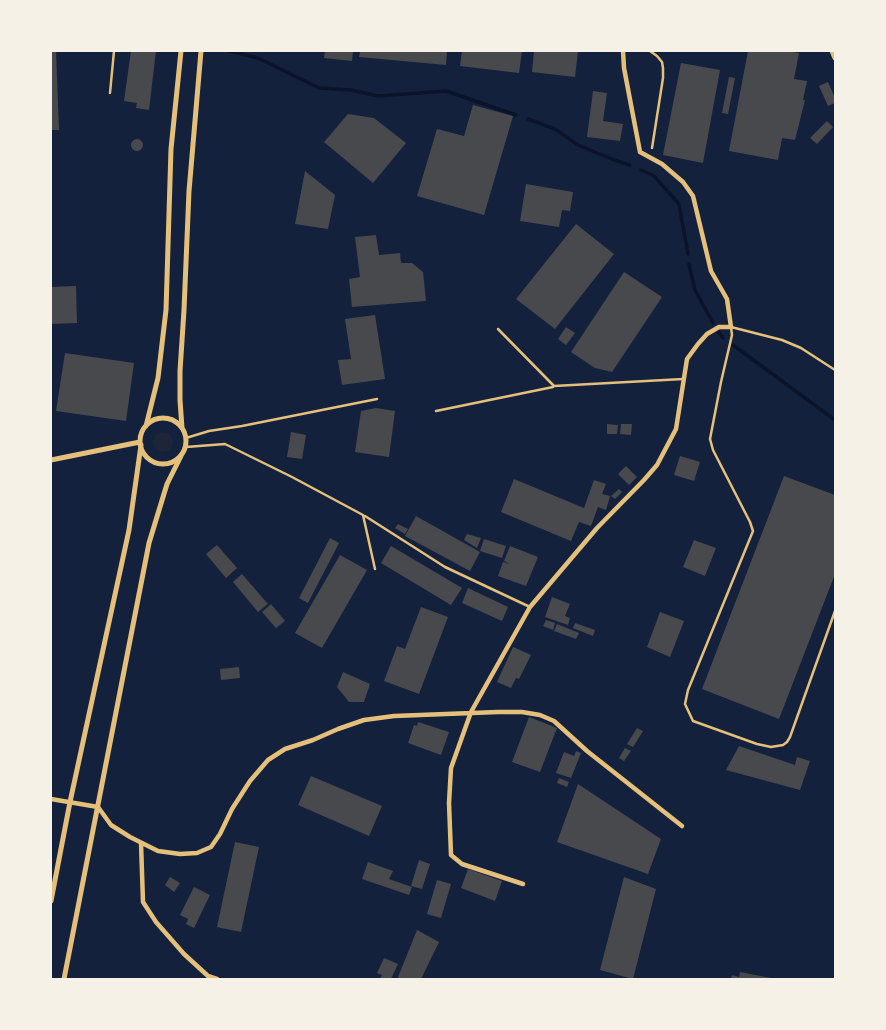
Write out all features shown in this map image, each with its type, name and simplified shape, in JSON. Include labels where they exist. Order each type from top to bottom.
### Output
[{"type":"street","points":[[51,901],[129,530],[141,436],[146,426],[160,366],[166,310],[171,149],[181,51]]},
{"type":"street","points":[[64,979],[149,543],[167,484],[186,447],[180,400],[181,338],[189,191],[201,51]]},
{"type":"street","points":[[523,884],[462,864],[451,855],[451,768],[471,712],[530,607],[597,528],[657,465],[676,429],[688,359],[698,344],[707,334],[719,327],[731,327],[727,299],[711,271],[694,196],[683,182],[662,164],[640,152],[623,51]]},
{"type":"street","points":[[832,51],[835,58]]},
{"type":"street","points":[[146,426],[164,418],[182,428]]},
{"type":"street","points":[[140,444],[148,458],[161,464],[169,464],[181,456]]},
{"type":"street","points":[[51,460],[140,444]]},
{"type":"street","points":[[51,799],[98,807],[111,825],[158,851],[180,854],[197,852],[211,847],[250,780],[268,760],[285,749],[364,720],[471,712],[522,712],[554,721],[587,751],[682,826]]},
{"type":"street","points":[[141,843],[143,902],[156,922],[184,954],[208,975],[217,979]]},
{"type":"lane","points":[[110,93],[114,51]]},
{"type":"lane","points":[[650,51],[662,62],[663,78],[652,148]]},
{"type":"lane","points":[[835,370],[801,348],[782,340],[731,327],[732,335],[710,439],[752,531],[688,690],[685,704],[693,721],[757,744],[771,747],[787,742],[835,611]]},
{"type":"lane","points":[[498,329],[554,386]]},
{"type":"lane","points":[[436,411],[554,386],[683,379]]},
{"type":"lane","points":[[186,438],[209,430],[377,399]]},
{"type":"lane","points":[[186,447],[225,444],[363,515],[445,567],[530,607]]},
{"type":"lane","points":[[363,515],[376,569]]},
{"type":"shaded area","points":[[159,432],[167,432],[173,442],[167,452],[159,452],[153,446],[153,438]]},
{"type":"building","points":[[51,51],[56,51],[59,130],[51,130]]},
{"type":"building","points":[[131,51],[156,51],[149,110],[136,108],[137,103],[124,101]]},
{"type":"building","points":[[325,51],[353,51],[352,61],[324,58]]},
{"type":"building","points":[[360,51],[447,51],[446,65],[359,57]]},
{"type":"building","points":[[462,51],[522,51],[519,73],[460,66]]},
{"type":"building","points":[[534,51],[578,51],[575,77],[532,72]]},
{"type":"building","points":[[748,51],[799,53],[794,79],[807,81],[795,140],[782,138],[778,160],[729,151]]},
{"type":"building","points":[[681,63],[720,70],[703,163],[663,155]]},
{"type":"building","points":[[729,77],[735,78],[728,114],[722,113]]},
{"type":"building","points":[[828,82],[835,103],[828,106],[819,86]]},
{"type":"building","points":[[593,91],[607,93],[603,121],[623,124],[620,141],[587,137]]},
{"type":"building","points":[[473,105],[513,116],[484,215],[417,196],[437,129],[464,136]]},
{"type":"building","points":[[348,114],[374,118],[406,143],[373,183],[324,142]]},
{"type":"building","points":[[827,121],[833,127],[817,144],[810,138]]},
{"type":"building","points":[[137,139],[143,145],[137,151],[131,145]]},
{"type":"building","points":[[305,171],[335,195],[328,229],[295,224]]},
{"type":"building","points":[[526,184],[573,192],[570,211],[562,210],[559,227],[520,221]]},
{"type":"building","points":[[576,224],[614,254],[555,329],[516,299]]},
{"type":"building","points":[[376,235],[379,255],[400,253],[401,263],[412,263],[423,272],[426,301],[352,307],[349,279],[360,277],[355,237]]},
{"type":"building","points":[[624,272],[662,297],[612,372],[595,368],[571,352]]},
{"type":"building","points":[[76,286],[77,323],[51,324],[51,287]]},
{"type":"building","points":[[375,315],[385,379],[342,385],[338,360],[351,359],[345,319]]},
{"type":"building","points":[[566,327],[575,333],[566,345],[558,339]]},
{"type":"building","points":[[65,353],[134,363],[126,421],[56,411]]},
{"type":"building","points":[[376,408],[395,411],[389,457],[355,452],[361,411]]},
{"type":"building","points":[[607,424],[618,425],[617,434],[607,434]]},
{"type":"building","points":[[621,424],[632,424],[631,435],[620,434]]},
{"type":"building","points":[[291,432],[306,435],[302,459],[287,457]]},
{"type":"building","points":[[680,456],[700,462],[694,481],[674,475]]},
{"type":"building","points":[[626,466],[637,477],[629,485],[618,474]]},
{"type":"building","points":[[784,476],[835,495],[835,574],[779,719],[702,689]]},
{"type":"building","points":[[514,479],[584,508],[594,480],[606,484],[602,494],[610,496],[606,510],[598,507],[591,526],[579,522],[571,541],[501,512]]},
{"type":"building","points":[[619,489],[622,492],[615,499],[611,496]]},
{"type":"building","points":[[416,516],[480,552],[470,571],[405,536]]},
{"type":"building","points":[[398,524],[408,529],[405,534],[395,528]]},
{"type":"building","points":[[467,534],[481,538],[477,548],[464,540]]},
{"type":"building","points":[[330,538],[339,543],[308,603],[299,598]]},
{"type":"building","points":[[484,539],[506,546],[502,558],[480,551]]},
{"type":"building","points":[[694,540],[716,548],[705,576],[683,567]]},
{"type":"building","points":[[217,545],[237,568],[226,578],[206,554]]},
{"type":"building","points":[[391,546],[462,588],[451,605],[381,563]]},
{"type":"building","points":[[510,546],[538,557],[526,586],[498,576],[503,562],[510,564],[504,561]]},
{"type":"building","points":[[340,555],[367,570],[322,648],[295,633]]},
{"type":"building","points":[[242,574],[268,604],[258,612],[233,582]]},
{"type":"building","points":[[468,588],[508,607],[502,621],[462,603]]},
{"type":"building","points":[[552,597],[570,604],[565,616],[570,618],[568,625],[545,617]]},
{"type":"building","points":[[271,604],[285,621],[276,628],[262,612]]},
{"type":"building","points":[[421,607],[448,617],[419,694],[384,681],[397,646],[405,649]]},
{"type":"building","points":[[660,612],[684,621],[670,657],[647,647]]},
{"type":"building","points":[[546,620],[555,623],[553,630],[543,626]]},
{"type":"building","points":[[575,623],[595,630],[593,636],[573,628]]},
{"type":"building","points":[[557,624],[579,633],[576,639],[554,631]]},
{"type":"building","points":[[513,647],[531,655],[519,679],[516,678],[511,688],[497,682]]},
{"type":"building","points":[[239,667],[240,678],[221,680],[220,669]]},
{"type":"building","points":[[343,672],[370,684],[364,702],[349,702],[337,687]]},
{"type":"building","points":[[529,717],[557,728],[540,772],[512,762]]},
{"type":"building","points":[[418,722],[449,732],[441,755],[408,743],[414,725],[417,726]]},
{"type":"building","points":[[637,728],[643,731],[633,747],[627,744]]},
{"type":"building","points":[[739,746],[795,765],[797,757],[810,761],[800,790],[726,770]]},
{"type":"building","points":[[625,748],[631,751],[624,761],[619,758]]},
{"type":"building","points":[[576,751],[581,753],[571,778],[556,773],[564,752],[574,756]]},
{"type":"building","points":[[311,776],[382,806],[369,836],[298,805]]},
{"type":"building","points":[[559,778],[569,782],[567,787],[557,783]]},
{"type":"building","points":[[578,784],[661,839],[648,874],[557,842]]},
{"type":"building","points":[[235,842],[259,847],[241,932],[217,927]]},
{"type":"building","points":[[419,860],[430,864],[422,889],[411,886]]},
{"type":"building","points":[[368,862],[393,871],[389,879],[412,887],[409,895],[362,879]]},
{"type":"building","points":[[468,869],[502,881],[495,901],[461,888]]},
{"type":"building","points":[[170,877],[180,883],[174,892],[165,885]]},
{"type":"building","points":[[624,877],[656,889],[633,979],[600,970]]},
{"type":"building","points":[[437,880],[451,884],[441,918],[427,914]]},
{"type":"building","points":[[194,887],[210,895],[194,928],[186,924],[188,919],[180,915]]},
{"type":"building","points":[[417,930],[439,942],[421,979],[400,979],[398,977]]},
{"type":"building","points":[[384,958],[398,964],[391,979],[380,979],[382,975],[377,973]]},
{"type":"building","points":[[740,972],[771,979],[731,979],[732,975],[739,977]]},
{"type":"waterway","points":[[229,51],[258,58],[319,88],[351,90],[378,96],[446,91],[516,115]]},
{"type":"waterway","points":[[528,119],[555,129],[578,145],[630,165]]},
{"type":"waterway","points":[[641,170],[654,176],[679,204],[688,254]]},
{"type":"waterway","points":[[689,264],[695,290],[713,323]]},
{"type":"waterway","points":[[718,331],[723,338]]},
{"type":"waterway","points":[[733,345],[835,420]]}]
